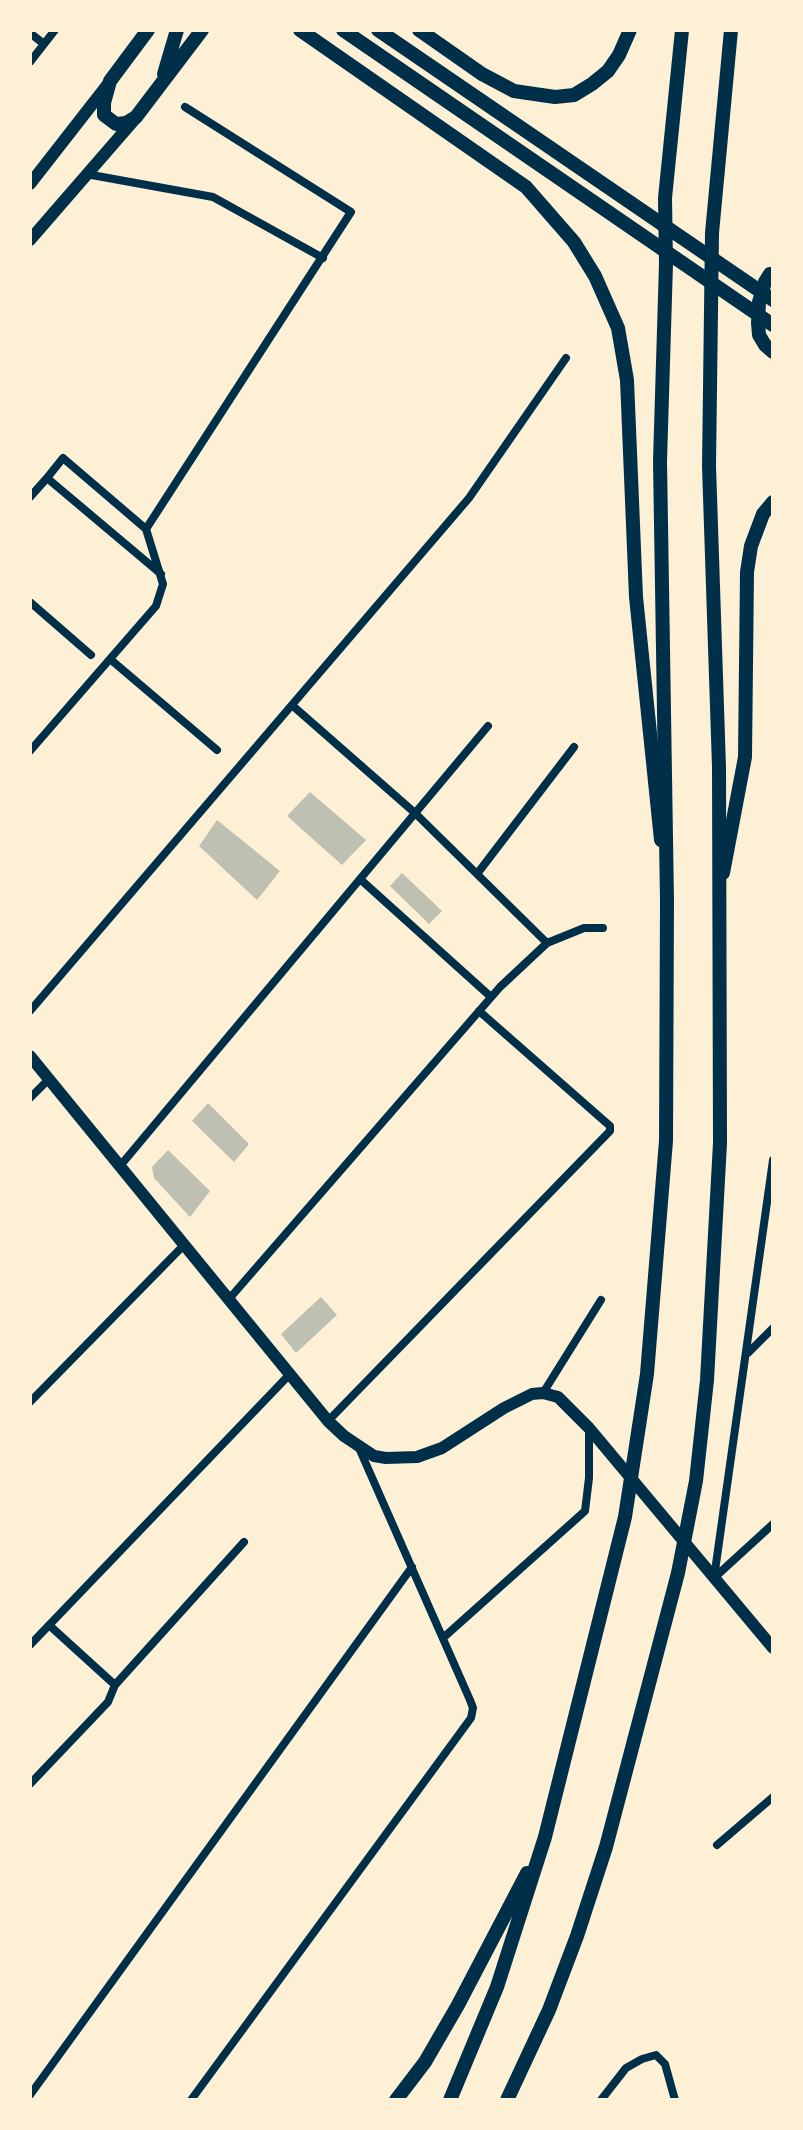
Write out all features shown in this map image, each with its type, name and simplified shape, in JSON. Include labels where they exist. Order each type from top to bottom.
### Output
[{"type":"main road","points":[[31,179],[148,30]]},
{"type":"main road","points":[[160,86],[177,30]]},
{"type":"main road","points":[[30,240],[136,117],[202,30]]},
{"type":"main road","points":[[300,30],[526,187],[574,242],[595,276],[618,328],[627,380],[636,597],[667,900]]},
{"type":"main road","points":[[343,30],[773,325]]},
{"type":"main road","points":[[378,30],[773,300]]},
{"type":"main road","points":[[419,30],[482,74],[514,91],[555,97],[574,95],[600,78],[619,55],[630,30]]},
{"type":"main road","points":[[450,2100],[497,1987],[545,1837],[625,1517],[647,1374],[666,1141],[667,900],[660,461],[665,198],[682,30]]},
{"type":"main road","points":[[514,2100],[577,1936],[606,1847],[678,1573],[696,1481],[707,1380],[720,1143],[719,767],[709,466],[712,233],[731,30]]},
{"type":"main road","points":[[110,81],[104,115],[116,124],[136,117]]},
{"type":"main road","points":[[773,274],[765,282],[759,302],[758,323],[759,335],[773,352]]},
{"type":"main road","points":[[719,897],[745,757],[747,572],[751,546],[763,514],[773,502]]},
{"type":"main road","points":[[30,1056],[328,1421],[358,1447],[374,1456],[404,1459],[429,1453],[454,1441],[504,1408],[532,1394],[543,1393],[565,1401],[773,1648]]},
{"type":"main road","points":[[396,2100],[425,2062],[458,2005],[545,1837]]},
{"type":"main road","points":[[507,2100],[528,2059]]},
{"type":"street","points":[[30,62],[55,30]]},
{"type":"street","points":[[30,33],[44,44]]},
{"type":"street","points":[[146,529],[351,212],[185,107]]},
{"type":"street","points":[[86,174],[213,197],[323,258]]},
{"type":"street","points":[[30,1011],[469,498],[566,358]]},
{"type":"street","points":[[30,497],[63,458],[146,529],[163,584],[156,606],[30,751]]},
{"type":"street","points":[[47,478],[161,574]]},
{"type":"street","points":[[30,602],[91,655]]},
{"type":"street","points":[[110,659],[217,750]]},
{"type":"street","points":[[293,706],[415,813],[547,943]]},
{"type":"street","points":[[120,1166],[488,726]]},
{"type":"street","points":[[477,874],[574,747]]},
{"type":"street","points":[[360,879],[491,997]]},
{"type":"street","points":[[229,1299],[491,997],[547,943],[584,928],[603,928]]},
{"type":"street","points":[[328,1421],[610,1131],[610,1126],[479,1011]]},
{"type":"street","points":[[30,1098],[49,1079]]},
{"type":"street","points":[[714,1578],[773,1160]]},
{"type":"street","points":[[30,1402],[184,1245]]},
{"type":"street","points":[[543,1393],[601,1300]]},
{"type":"street","points":[[747,1354],[773,1328]]},
{"type":"street","points":[[30,1645],[290,1374]]},
{"type":"street","points":[[443,1638],[585,1511],[589,1478],[589,1428]]},
{"type":"street","points":[[191,2100],[471,1718],[473,1708],[358,1447]]},
{"type":"street","points":[[714,1578],[773,1524]]},
{"type":"street","points":[[30,1784],[108,1702],[115,1685],[244,1542]]},
{"type":"street","points":[[30,2095],[412,1567]]},
{"type":"street","points":[[49,1625],[115,1685]]},
{"type":"street","points":[[717,1845],[773,1797]]},
{"type":"street","points":[[601,2100],[626,2068],[656,2055],[665,2064],[675,2100]]},
{"type":"building","points":[[310,792],[366,840],[342,865],[287,816]]},
{"type":"building","points":[[217,820],[280,871],[257,900],[199,846]]},
{"type":"building","points":[[402,873],[442,911],[429,924],[390,886]]},
{"type":"building","points":[[208,1103],[249,1144],[234,1162],[192,1121]]},
{"type":"building","points":[[168,1150],[210,1191],[190,1217],[154,1178],[152,1167]]},
{"type":"building","points":[[321,1297],[337,1315],[296,1353],[281,1334]]}]
